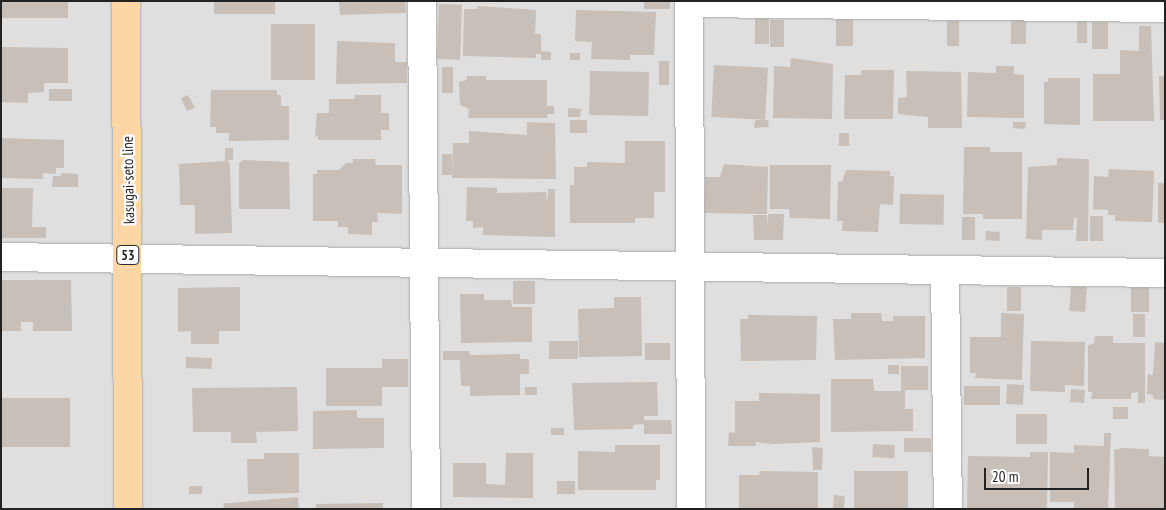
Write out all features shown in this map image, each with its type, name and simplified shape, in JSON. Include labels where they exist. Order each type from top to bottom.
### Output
[{"type":"main road","name":"kasugai-seto line","points":[[126,1],[128,509]]},
{"type":"street","points":[[422,1],[426,509]]},
{"type":"street","points":[[691,509],[689,2],[1165,8]]},
{"type":"street","points":[[1,257],[424,262],[689,269],[1165,273]]},
{"type":"street","points":[[945,271],[948,509]]},
{"type":"shaded area","points":[[1,1],[1165,1],[1165,509],[1,509]]},
{"type":"building","points":[[1,1],[68,1],[68,18],[1,18]]},
{"type":"building","points":[[214,1],[275,1],[275,14],[214,14]]},
{"type":"building","points":[[339,1],[405,1],[406,13],[340,15]]},
{"type":"building","points":[[644,1],[670,1],[670,9],[644,9]]},
{"type":"building","points":[[439,4],[462,5],[460,60],[437,59]]},
{"type":"building","points":[[478,6],[536,10],[535,34],[541,34],[541,51],[551,52],[551,60],[541,60],[541,54],[536,54],[536,58],[463,56],[464,9],[477,9]]},
{"type":"building","points":[[576,10],[656,12],[654,55],[630,55],[630,60],[591,59],[592,42],[575,41]]},
{"type":"building","points":[[755,16],[769,16],[769,44],[755,44]]},
{"type":"building","points":[[836,18],[853,18],[853,46],[836,46]]},
{"type":"building","points":[[1011,19],[1026,19],[1026,44],[1011,44]]},
{"type":"building","points":[[770,20],[784,20],[784,47],[770,47]]},
{"type":"building","points":[[947,21],[959,21],[959,46],[947,46]]},
{"type":"building","points":[[1077,21],[1087,21],[1087,43],[1077,43]]},
{"type":"building","points":[[1092,22],[1108,22],[1108,49],[1092,49]]},
{"type":"building","points":[[271,24],[315,24],[315,80],[271,80]]},
{"type":"building","points":[[1139,26],[1151,26],[1154,121],[1093,121],[1093,74],[1120,74],[1120,50],[1139,51]]},
{"type":"building","points":[[337,41],[395,43],[395,62],[407,62],[407,83],[336,84]]},
{"type":"building","points":[[1,47],[68,48],[68,83],[44,83],[44,92],[28,93],[28,103],[1,102]]},
{"type":"building","points":[[570,53],[580,53],[580,60],[570,60]]},
{"type":"building","points":[[791,58],[833,64],[832,119],[773,118],[774,66],[790,67]]},
{"type":"building","points":[[659,61],[669,61],[669,85],[659,85]]},
{"type":"building","points":[[714,65],[768,68],[765,120],[711,117]]},
{"type":"building","points":[[996,66],[1014,66],[1014,74],[1024,75],[1024,118],[967,117],[968,72],[996,73]]},
{"type":"building","points":[[442,67],[453,67],[453,93],[442,93]]},
{"type":"building","points":[[861,70],[894,70],[893,119],[844,119],[845,75],[861,75]]},
{"type":"building","points":[[590,71],[649,72],[648,116],[589,115]]},
{"type":"building","points":[[906,71],[961,72],[962,128],[928,128],[928,117],[898,114],[898,98],[907,97]]},
{"type":"building","points":[[467,76],[486,76],[486,80],[547,80],[547,106],[554,106],[554,114],[548,114],[547,118],[468,118],[469,109],[460,105],[459,82],[467,80]]},
{"type":"building","points":[[1159,76],[1165,76],[1165,120],[1160,120]]},
{"type":"building","points":[[1048,78],[1080,78],[1080,125],[1044,124],[1044,82],[1048,82]]},
{"type":"building","points":[[49,89],[72,89],[72,101],[49,101]]},
{"type":"building","points":[[211,90],[277,90],[277,95],[281,95],[281,106],[289,106],[289,140],[229,141],[229,133],[216,133],[216,127],[210,127]]},
{"type":"building","points":[[188,95],[195,108],[187,111],[181,98]]},
{"type":"building","points":[[355,95],[381,95],[381,113],[389,113],[389,130],[381,130],[381,140],[318,140],[318,136],[315,137],[317,113],[329,113],[329,99],[355,99]]},
{"type":"building","points":[[568,108],[581,109],[580,117],[568,117]]},
{"type":"building","points":[[570,120],[587,120],[587,133],[570,133]]},
{"type":"building","points":[[755,120],[768,120],[769,127],[754,128]]},
{"type":"building","points":[[527,122],[555,123],[556,179],[452,178],[453,143],[469,143],[469,131],[527,135]]},
{"type":"building","points":[[1013,122],[1026,122],[1025,129],[1013,128]]},
{"type":"building","points":[[839,133],[849,133],[849,146],[839,146]]},
{"type":"building","points":[[1,138],[64,140],[64,168],[56,168],[56,174],[43,173],[43,179],[1,178]]},
{"type":"building","points":[[625,141],[665,141],[665,192],[654,192],[654,218],[635,218],[635,223],[570,223],[570,185],[574,185],[574,167],[587,167],[587,162],[625,163]]},
{"type":"building","points":[[964,147],[990,147],[990,152],[1022,152],[1022,219],[983,219],[983,214],[963,214]]},
{"type":"building","points":[[225,148],[233,148],[233,160],[227,160],[230,164],[232,233],[195,234],[195,205],[180,205],[179,164],[225,161]]},
{"type":"building","points":[[442,154],[452,154],[452,175],[442,175]]},
{"type":"building","points":[[1057,158],[1089,159],[1088,241],[1076,241],[1077,218],[1074,218],[1073,230],[1042,230],[1042,240],[1026,239],[1028,167],[1057,165]]},
{"type":"building","points":[[353,159],[375,159],[376,165],[402,165],[402,214],[377,213],[378,222],[372,222],[372,235],[348,234],[348,227],[338,227],[338,221],[313,221],[313,174],[317,174],[317,170],[339,170],[346,163],[353,163]]},
{"type":"building","points":[[243,160],[289,162],[290,209],[239,209],[239,163]]},
{"type":"building","points":[[724,164],[768,167],[767,214],[704,213],[705,177],[720,177]]},
{"type":"building","points":[[770,165],[831,165],[830,219],[790,218],[789,209],[770,209]]},
{"type":"building","points":[[1109,169],[1154,171],[1152,222],[1115,221],[1115,215],[1108,215],[1108,210],[1093,209],[1094,176],[1108,177]]},
{"type":"building","points":[[846,170],[890,171],[890,176],[894,176],[893,205],[880,204],[878,232],[842,231],[843,221],[837,221],[838,181],[842,182]]},
{"type":"building","points":[[61,173],[78,174],[78,187],[52,187],[53,176],[61,176]]},
{"type":"building","points":[[1158,183],[1165,183],[1165,223],[1158,223]]},
{"type":"building","points":[[467,187],[497,188],[497,193],[546,192],[547,204],[548,189],[555,189],[555,237],[483,235],[483,227],[473,228],[473,221],[466,221]]},
{"type":"building","points":[[1,188],[33,188],[32,227],[46,227],[46,238],[1,238]]},
{"type":"building","points":[[900,194],[944,195],[943,225],[899,224]]},
{"type":"building","points":[[768,214],[784,214],[783,240],[754,240],[753,215],[767,215],[768,227]]},
{"type":"building","points":[[1090,216],[1103,216],[1103,241],[1090,241]]},
{"type":"building","points":[[962,217],[975,217],[975,240],[962,240]]},
{"type":"building","points":[[986,231],[1000,232],[999,241],[985,240]]},
{"type":"building","points":[[1,280],[71,280],[72,331],[33,331],[33,322],[21,322],[21,331],[1,331]]},
{"type":"building","points":[[513,281],[535,281],[535,304],[513,304]]},
{"type":"building","points":[[1131,285],[1149,285],[1149,312],[1131,312]]},
{"type":"building","points":[[1071,286],[1087,287],[1085,312],[1069,311]]},
{"type":"building","points":[[240,287],[240,331],[219,331],[219,344],[191,344],[191,331],[178,332],[178,288]]},
{"type":"building","points":[[1007,287],[1021,287],[1021,311],[1007,311]]},
{"type":"building","points":[[460,294],[484,294],[484,300],[511,300],[512,307],[532,307],[532,342],[461,343]]},
{"type":"building","points":[[614,297],[641,297],[642,356],[579,357],[578,309],[614,308]]},
{"type":"building","points":[[851,313],[881,313],[882,321],[893,321],[893,316],[925,316],[925,358],[835,360],[833,319],[851,319]]},
{"type":"building","points":[[1001,313],[1024,314],[1022,380],[975,378],[976,373],[970,373],[970,337],[1001,337]]},
{"type":"building","points":[[1133,314],[1145,314],[1145,337],[1133,337]]},
{"type":"building","points":[[748,315],[817,316],[816,360],[741,361],[740,319],[748,319]]},
{"type":"building","points":[[1095,336],[1113,336],[1113,343],[1145,343],[1145,403],[1138,403],[1138,392],[1131,393],[1131,399],[1091,399],[1092,392],[1088,392],[1088,345],[1094,343]]},
{"type":"building","points":[[549,341],[578,341],[578,359],[549,359]]},
{"type":"building","points":[[1031,341],[1085,342],[1084,386],[1065,385],[1065,392],[1030,391]]},
{"type":"building","points":[[1155,342],[1165,343],[1165,400],[1153,399],[1153,395],[1147,394],[1148,374],[1153,375]]},
{"type":"building","points":[[645,343],[670,343],[670,360],[645,360]]},
{"type":"building","points":[[443,351],[469,351],[470,355],[520,354],[520,359],[529,359],[529,374],[520,374],[520,395],[470,396],[470,386],[461,386],[460,360],[443,360]]},
{"type":"building","points":[[186,357],[212,358],[212,369],[186,368]]},
{"type":"building","points":[[382,359],[408,359],[408,387],[382,387]]},
{"type":"building","points":[[888,365],[899,365],[899,374],[888,374]]},
{"type":"building","points":[[901,366],[928,366],[928,390],[905,390],[905,409],[913,409],[913,431],[831,432],[831,379],[873,379],[874,391],[901,391]]},
{"type":"building","points":[[326,368],[382,368],[382,406],[326,406]]},
{"type":"building","points":[[657,382],[658,416],[644,416],[644,420],[671,420],[672,434],[644,434],[644,424],[633,425],[633,429],[574,430],[572,383]]},
{"type":"building","points":[[1007,384],[1024,385],[1023,405],[1006,404]]},
{"type":"building","points":[[964,386],[1000,386],[1000,405],[964,405]]},
{"type":"building","points":[[297,387],[298,431],[256,432],[257,443],[231,443],[231,432],[193,432],[192,388]]},
{"type":"building","points":[[525,387],[537,387],[537,395],[525,395]]},
{"type":"building","points":[[1071,389],[1085,390],[1084,403],[1070,402]]},
{"type":"building","points":[[759,393],[820,394],[820,442],[773,444],[756,442],[756,446],[728,446],[729,432],[735,433],[735,401],[759,401]]},
{"type":"building","points":[[1,398],[70,398],[70,447],[1,447]]},
{"type":"building","points":[[1113,407],[1128,407],[1128,419],[1113,419]]},
{"type":"building","points":[[357,410],[357,418],[384,418],[384,448],[313,449],[313,411]]},
{"type":"building","points":[[1016,414],[1047,414],[1047,444],[1016,444]]},
{"type":"building","points":[[551,428],[564,428],[564,435],[551,435]]},
{"type":"building","points":[[1104,433],[1111,433],[1108,509],[1074,509],[1074,502],[1050,502],[1050,452],[1074,453],[1074,445],[1104,446]]},
{"type":"building","points":[[904,438],[931,438],[931,452],[904,452]]},
{"type":"building","points":[[873,444],[895,445],[894,458],[872,457]]},
{"type":"building","points":[[615,445],[660,445],[660,480],[656,480],[656,490],[578,490],[578,451],[615,452]]},
{"type":"building","points":[[812,447],[823,448],[822,470],[813,470]]},
{"type":"building","points":[[1122,448],[1149,449],[1149,456],[1165,457],[1165,509],[1115,509],[1114,450]]},
{"type":"building","points":[[1030,452],[1048,452],[1047,509],[967,509],[968,456],[1030,457]]},
{"type":"building","points":[[264,453],[299,453],[299,493],[248,494],[247,459],[264,459]]},
{"type":"building","points":[[506,453],[533,453],[533,498],[453,497],[453,463],[486,463],[486,484],[505,485]]},
{"type":"building","points":[[760,471],[818,472],[818,509],[739,509],[739,475],[759,475]]},
{"type":"building","points":[[854,471],[908,471],[908,509],[854,509]]},
{"type":"building","points":[[557,481],[575,481],[575,494],[557,494]]},
{"type":"building","points":[[189,486],[202,486],[202,494],[189,494]]},
{"type":"building","points":[[834,495],[845,496],[844,509],[833,509]]},
{"type":"building","points":[[298,497],[299,509],[224,509],[223,504]]},
{"type":"building","points":[[383,503],[383,509],[316,509],[316,504]]}]
